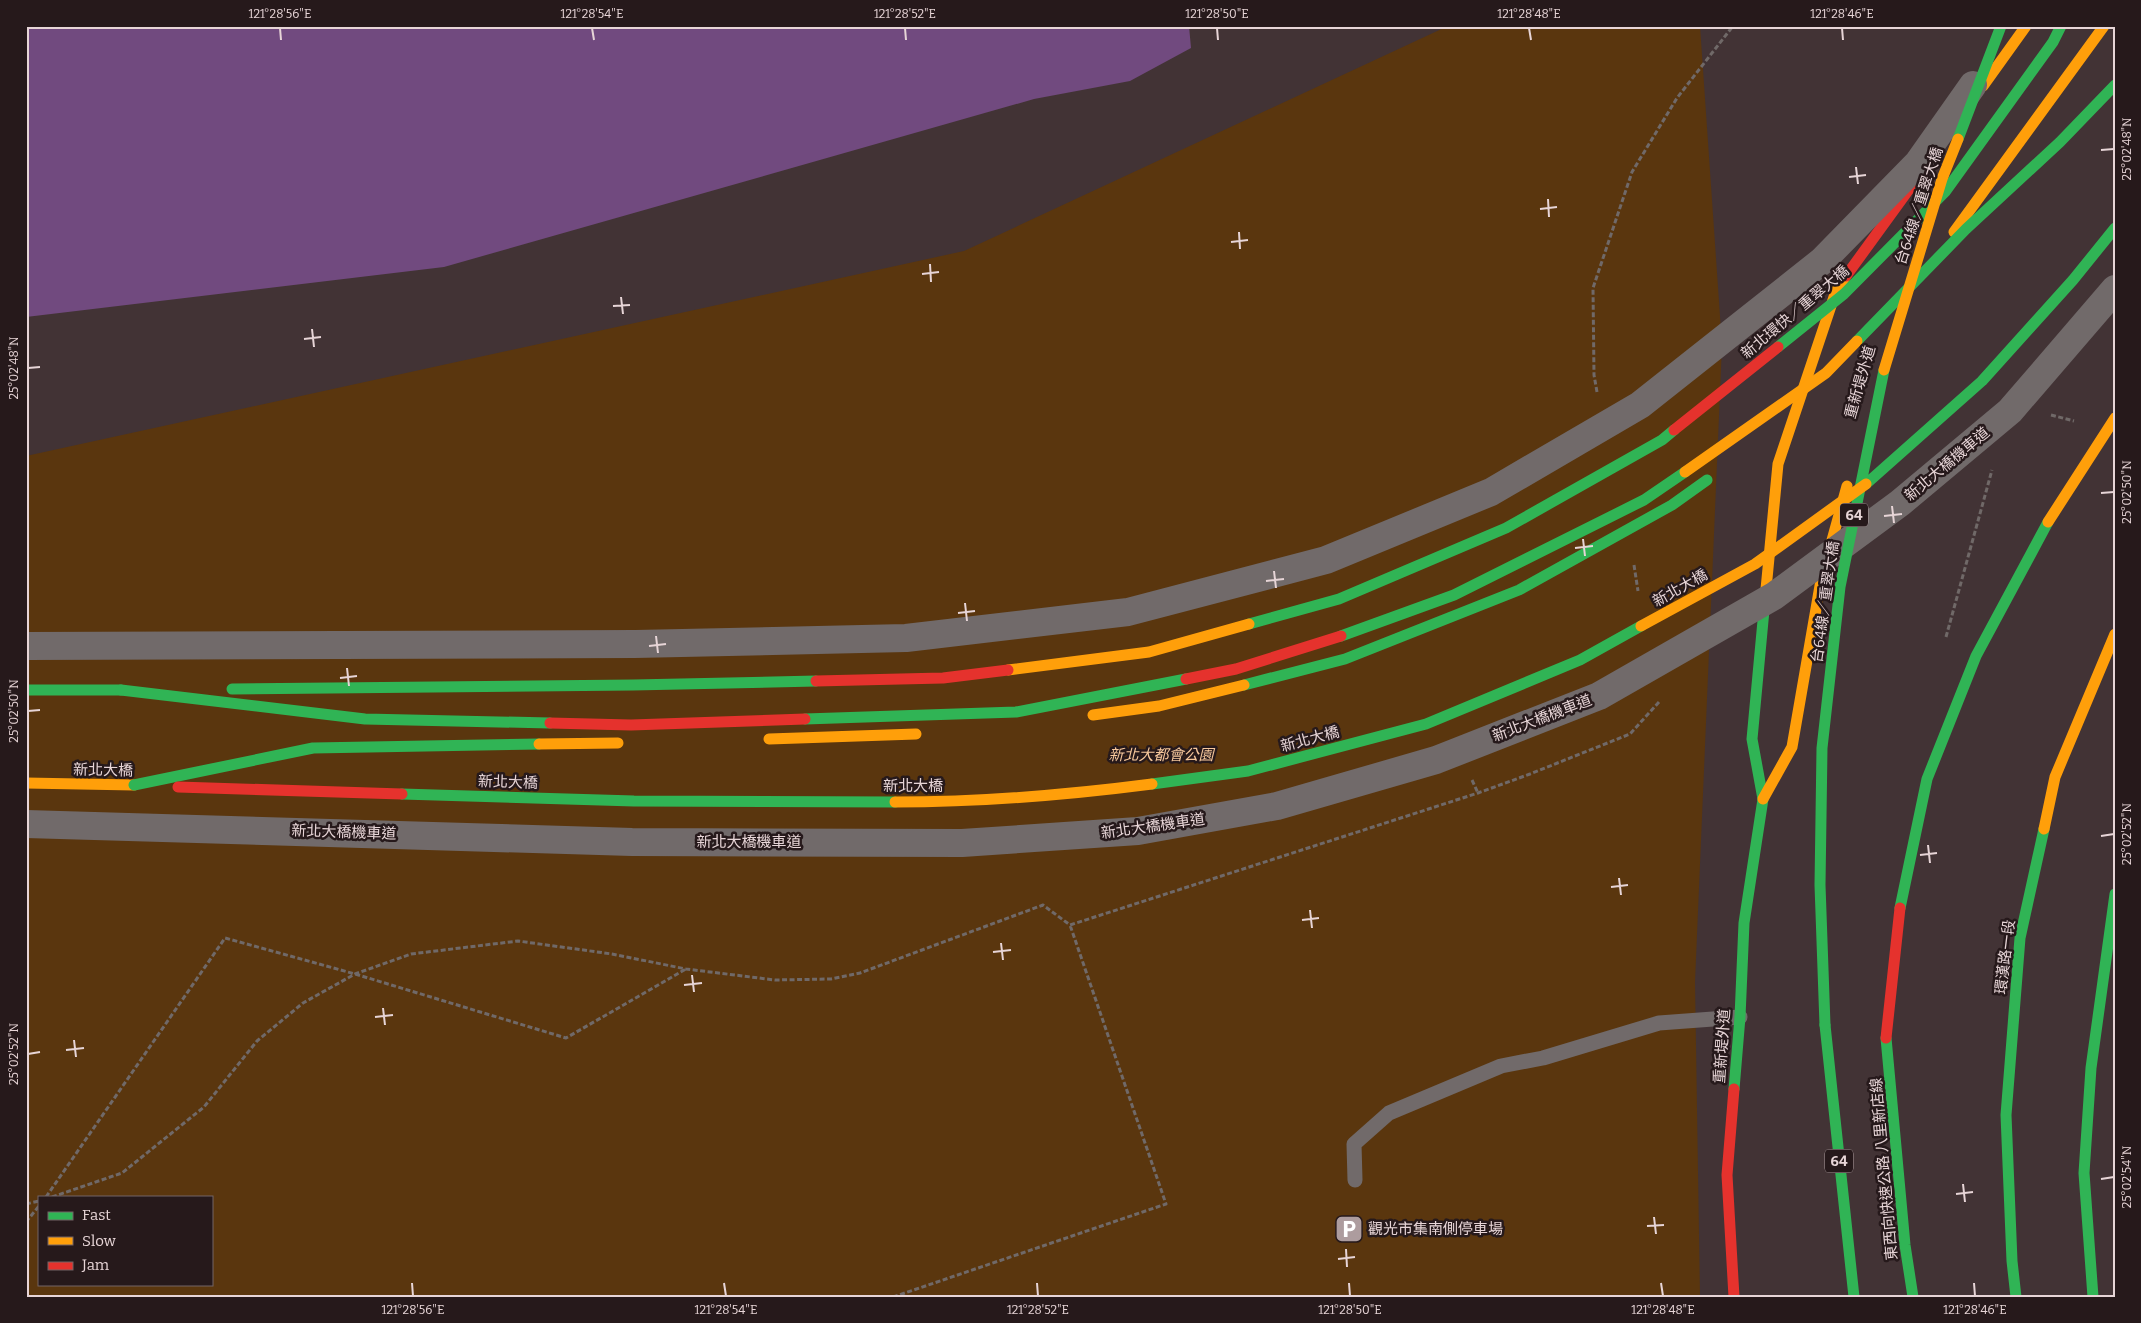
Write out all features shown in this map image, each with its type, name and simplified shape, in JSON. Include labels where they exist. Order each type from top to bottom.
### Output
[{"type":"main road","name":"台64線／重翠大橋","points":[[1854,1297],[1825,1025],[1820,885],[1822,748],[1840,587],[1881,380],[1942,179],[2001,26]]},
{"type":"main road","name":"重新堤外道","points":[[1734,1297],[1727,1175],[1740,1017],[1744,923],[1763,799],[1752,739],[1778,464],[1837,288],[2026,26]]},
{"type":"main road","name":"新北環快／重翠大橋","points":[[121,690],[633,685],[943,678],[1149,652],[1339,599],[1506,528],[1662,440],[1844,294],[1945,192],[2053,42],[2061,26]]},
{"type":"main road","name":"重新堤外道","points":[[1763,799],[1792,747],[1821,580],[1896,311],[2104,26]]},
{"type":"main road","points":[[26,690],[121,690],[365,719],[631,725],[1016,712],[1236,670],[1337,638],[1454,595],[1644,500],[1736,438],[1826,373],[1966,229],[2060,142],[2115,85]]},
{"type":"main road","name":"新北大橋","points":[[26,783],[634,801],[941,802],[1082,793],[1238,773],[1426,724],[1580,660],[1754,564],[1877,476],[1982,381],[2073,280],[2115,228]]},
{"type":"main road","points":[[1881,340],[1916,306]]},
{"type":"main road","points":[[1777,430],[1809,407]]},
{"type":"main road","name":"東西向快速公路 八里新店線","points":[[1913,1297],[1905,1245],[1886,1038],[1900,908],[1927,779],[1976,656],[2051,516],[2115,418]]},
{"type":"main road","points":[[1082,716],[1159,706],[1345,659],[1519,590],[1672,504],[1712,476]]},
{"type":"main road","name":"環漢路一段","points":[[2016,1297],[2012,1261],[2006,1115],[2020,938],[2055,776],[2115,634]]},
{"type":"main road","points":[[758,739],[930,733]]},
{"type":"main road","points":[[134,785],[313,748],[630,742]]},
{"type":"main road","points":[[2093,1297],[2084,1173],[2091,1068],[2115,894]]},
{"type":"street","points":[[26,646],[635,644],[906,638],[1128,612],[1326,560],[1491,492],[1640,406],[1822,261],[1891,191],[1918,163],[2014,26]]},
{"type":"street","name":"新北大橋機車道","points":[[26,824],[632,842],[962,843],[1138,831],[1277,806],[1436,760],[1598,696],[1774,596],[1900,503],[2010,411],[2115,289]]},
{"type":"lane","points":[[1355,1180],[1354,1144],[1389,1113],[1501,1066],[1543,1058],[1659,1022],[1740,1017]]},
{"type":"path","points":[[2048,414],[2077,422]]},
{"type":"path","points":[[893,1297],[1166,1204],[1070,925]]},
{"type":"path","points":[[47,1196],[225,938],[356,974],[566,1038],[686,969]]},
{"type":"path","points":[[26,1222],[38,1207]]},
{"type":"green space","name":"新北大都會公園","points":[[1448,26],[1700,26],[1722,345],[1695,982],[1700,1297],[26,1297],[26,456],[964,251]]},
{"type":"shaded area","points":[[26,26],[1189,26],[1191,48],[1130,81],[1034,99],[444,267],[26,317]]},
{"type":"traffic: fast","points":[[1958,139],[2001,26]]},
{"type":"traffic: fast","points":[[1778,347],[1844,294],[1945,192],[2053,42],[2061,26]]},
{"type":"traffic: fast","points":[[1857,341],[1966,229],[2060,142],[2115,85]]},
{"type":"traffic: fast","points":[[1866,484],[1982,381],[2073,280],[2115,228]]},
{"type":"traffic: fast","points":[[1825,1025],[1820,885],[1822,748],[1840,587],[1884,370]]},
{"type":"traffic: fast","points":[[1249,624],[1339,599],[1506,528],[1662,440],[1674,430]]},
{"type":"traffic: fast","points":[[1341,636],[1454,595],[1644,500],[1685,472]]},
{"type":"traffic: fast","points":[[1244,685],[1345,659],[1519,590],[1672,505],[1707,480]]},
{"type":"traffic: fast","points":[[1900,908],[1927,779],[1976,656],[2048,522]]},
{"type":"traffic: fast","points":[[1734,1089],[1740,1017],[1744,923],[1763,799],[1752,739],[1764,610]]},
{"type":"traffic: fast","points":[[1152,784],[1248,771],[1426,724],[1580,660],[1641,626]]},
{"type":"traffic: fast","points":[[805,719],[1016,712],[1186,679]]},
{"type":"traffic: fast","points":[[232,689],[816,681]]},
{"type":"traffic: fast","points":[[26,690],[121,690]]},
{"type":"traffic: fast","points":[[121,690],[365,719],[550,723]]},
{"type":"traffic: fast","points":[[134,785],[313,748],[539,744]]},
{"type":"traffic: fast","points":[[402,794],[634,801],[895,802]]},
{"type":"traffic: fast","points":[[2016,1297],[2012,1261],[2006,1115],[2020,938],[2044,829]]},
{"type":"traffic: fast","points":[[2093,1297],[2084,1173],[2091,1068],[2115,894]]},
{"type":"traffic: fast","points":[[1825,1025],[1854,1297]]},
{"type":"traffic: fast","points":[[1886,1038],[1905,1245],[1913,1297]]},
{"type":"traffic: slow","points":[[1983,86],[2026,26]]},
{"type":"traffic: slow","points":[[1954,232],[2104,26]]},
{"type":"traffic: slow","points":[[1884,370],[1942,179],[1958,139]]},
{"type":"traffic: slow","points":[[1764,610],[1778,464],[1837,288],[1846,276]]},
{"type":"traffic: slow","points":[[1685,472],[1826,373],[1857,341]]},
{"type":"traffic: slow","points":[[2048,522],[2115,418]]},
{"type":"traffic: slow","points":[[1641,626],[1755,564],[1866,484]]},
{"type":"traffic: slow","points":[[1763,799],[1792,747],[1821,580],[1847,486]]},
{"type":"traffic: slow","points":[[1008,670],[1149,652],[1249,624]]},
{"type":"traffic: slow","points":[[2044,829],[2055,777],[2115,634]]},
{"type":"traffic: slow","points":[[1093,715],[1159,706],[1244,685]]},
{"type":"traffic: slow","points":[[769,739],[916,734]]},
{"type":"traffic: slow","points":[[539,744],[618,743]]},
{"type":"traffic: slow","points":[[26,783],[134,785]]},
{"type":"traffic: slow","points":[[895,802],[1024,797],[1152,784]]},
{"type":"traffic: jam","points":[[1846,276],[1923,170]]},
{"type":"traffic: jam","points":[[1674,430],[1778,347]]},
{"type":"traffic: jam","points":[[1186,679],[1236,669],[1341,636]]},
{"type":"traffic: jam","points":[[816,681],[943,678],[1008,670]]},
{"type":"traffic: jam","points":[[550,723],[631,725],[805,719]]},
{"type":"traffic: jam","points":[[178,787],[402,794]]},
{"type":"traffic: jam","points":[[1886,1038],[1900,908]]},
{"type":"traffic: jam","points":[[1734,1089],[1727,1175],[1734,1297]]},
{"type":"place","name":"觀光市集南側停車場","points":[[1349,1229]]}]
